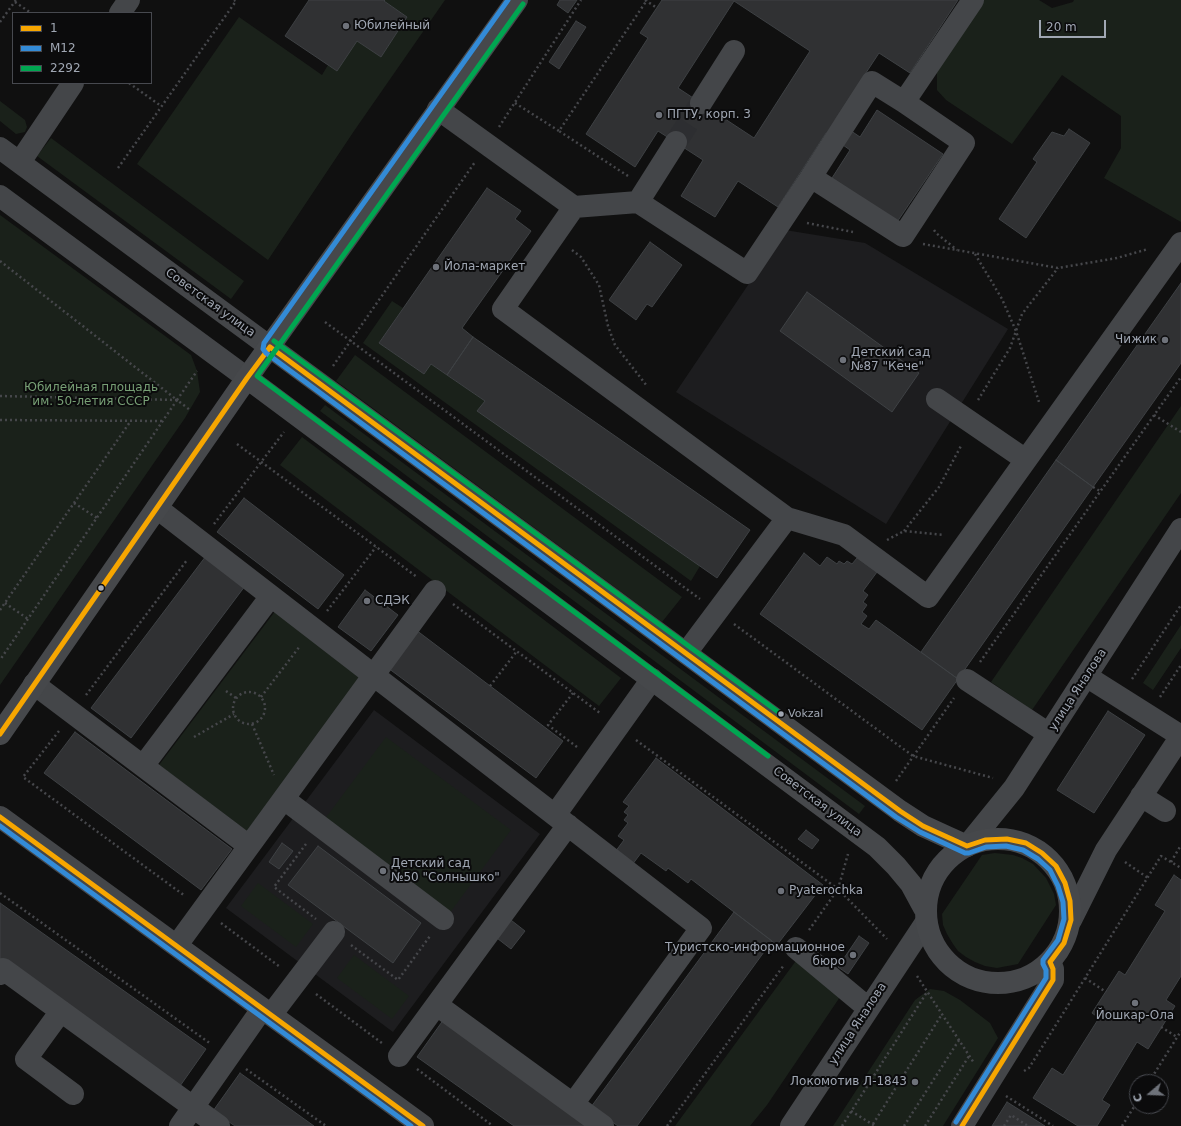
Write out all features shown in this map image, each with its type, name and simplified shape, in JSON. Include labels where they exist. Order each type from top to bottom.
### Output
[{"type":"main road","points":[[0,734],[247,378],[516,0]]},
{"type":"main road","name":"Советская улица","points":[[270,347],[900,811],[923,826],[967,846]]},
{"type":"main road","name":"Советская улица","points":[[247,378],[877,847],[911,884],[925,915],[935,945],[947,961],[965,975],[985,982],[1008,983],[1031,976],[1050,962],[1064,943],[1070,920],[1070,901],[1065,883],[1056,866],[1042,853],[1026,844],[1007,839],[985,840],[967,846],[945,862],[933,880],[925,915]]},
{"type":"street","points":[[121,12],[129,0]]},
{"type":"street","points":[[904,102],[973,0]]},
{"type":"street","points":[[701,103],[734,51]]},
{"type":"street","points":[[438,109],[574,207],[638,202],[747,273],[872,82],[964,143],[903,236],[811,177]]},
{"type":"street","points":[[20,162],[72,84]]},
{"type":"street","points":[[638,202],[676,142]]},
{"type":"street","name":"Советская улица","points":[[0,148],[270,347]]},
{"type":"street","name":"Советская улица","points":[[0,196],[247,378]]},
{"type":"street","points":[[574,207],[503,310],[787,518],[844,535],[928,597],[1181,243]]},
{"type":"street","points":[[937,399],[1026,460]]},
{"type":"street","points":[[157,508],[701,928],[573,1104]]},
{"type":"street","points":[[686,653],[787,518]]},
{"type":"street","name":"улица Яналова","points":[[967,846],[1014,788],[1181,529]]},
{"type":"street","points":[[177,945],[435,591]]},
{"type":"street","points":[[143,766],[271,596]]},
{"type":"street","points":[[1070,920],[1106,850],[1181,736],[1086,676]]},
{"type":"street","points":[[399,1056],[437,1005],[561,820],[594,760],[652,679]]},
{"type":"street","points":[[967,680],[1049,734]]},
{"type":"street","points":[[34,684],[249,846]]},
{"type":"street","points":[[1141,796],[1165,811]]},
{"type":"street","points":[[284,799],[443,919]]},
{"type":"street","points":[[0,817],[423,1126]]},
{"type":"street","name":"улица Яналова","points":[[791,1126],[903,955],[925,915]]},
{"type":"street","points":[[180,1126],[229,1056],[267,1012],[298,980],[334,932]]},
{"type":"street","points":[[796,948],[868,1008]]},
{"type":"street","points":[[962,1126],[1053,980],[1053,969],[1050,962]]},
{"type":"street","points":[[0,974],[3,969],[219,1126]]},
{"type":"street","points":[[437,1005],[603,1126]]},
{"type":"street","points":[[61,1011],[26,1059],[73,1094]]},
{"type":"path","points":[[118,168],[236,1],[234,0]]},
{"type":"path","points":[[330,370],[487,145],[581,0]]},
{"type":"path","points":[[645,0],[657,8]]},
{"type":"path","points":[[0,22],[16,1],[30,12]]},
{"type":"path","points":[[131,84],[161,106]]},
{"type":"path","points":[[515,102],[559,131]]},
{"type":"path","points":[[924,204],[936,233],[957,250]]},
{"type":"path","points":[[554,237],[581,257],[599,285],[608,326],[615,344],[647,386],[656,421]]},
{"type":"path","points":[[975,253],[1002,299],[1016,331],[1048,430]]},
{"type":"path","points":[[0,261],[190,410]]},
{"type":"path","points":[[866,551],[904,531],[939,487],[962,446],[966,419],[1010,348],[1022,314],[1058,268]]},
{"type":"path","points":[[325,322],[913,756],[994,778]]},
{"type":"path","points":[[0,660],[197,371]]},
{"type":"path","points":[[892,785],[1181,377]]},
{"type":"path","points":[[0,396],[177,400]]},
{"type":"path","points":[[1154,415],[1181,432]]},
{"type":"path","points":[[0,420],[163,422]]},
{"type":"path","points":[[0,610],[130,422]]},
{"type":"path","points":[[287,428],[23,777],[203,909],[493,1126]]},
{"type":"path","points":[[237,444],[838,889],[903,955],[988,1085],[1053,1126]]},
{"type":"path","points":[[1093,487],[1100,491]]},
{"type":"path","points":[[74,503],[97,518]]},
{"type":"path","points":[[904,531],[971,538]]},
{"type":"path","points":[[5,603],[28,619]]},
{"type":"path","points":[[1131,680],[1181,605]]},
{"type":"path","points":[[490,686],[516,651]]},
{"type":"path","points":[[1160,698],[1181,665]]},
{"type":"path","points":[[251,691],[257,693],[264,701],[265,707],[262,717],[257,722],[252,724],[241,722],[237,719],[232,709],[233,703],[240,694],[251,691]]},
{"type":"path","points":[[573,693],[548,725],[594,760]]},
{"type":"path","points":[[252,724],[284,799]]},
{"type":"path","points":[[1171,862],[1181,845]]},
{"type":"path","points":[[667,1126],[838,889],[850,847]]},
{"type":"path","points":[[1023,1071],[1029,1068],[1161,856],[1181,868]]},
{"type":"path","points":[[1122,860],[1148,878]]},
{"type":"path","points":[[0,893],[326,1126]]},
{"type":"path","points":[[1085,978],[1106,992]]},
{"type":"path","points":[[842,1126],[927,992]]},
{"type":"path","points":[[851,1111],[874,1125],[942,1014]]},
{"type":"path","points":[[1162,1027],[1177,1037]]},
{"type":"path","points":[[1155,1074],[1181,1032]]},
{"type":"path","points":[[904,1126],[959,1040]]},
{"type":"path","points":[[925,1126],[969,1056]]},
{"type":"path","points":[[1122,1126],[1130,1114]]},
{"type":"path","points":[[1004,1126],[1011,1115],[1028,1126]]},
{"type":"shaded area","name":"Детский сад №87 \"Кече\"","points":[[785,230],[865,243],[1008,329],[886,524],[676,392]]},
{"type":"shaded area","name":"Детский сад №50 \"Солнышко\"","points":[[374,710],[540,834],[393,1032],[226,908]]},
{"type":"green space","points":[[445,0],[354,131],[268,260],[137,164],[239,17],[322,75],[328,65],[337,71],[357,41],[381,57],[407,17],[384,1]]},
{"type":"green space","points":[[983,0],[1039,0],[1052,8],[1073,2],[1074,0],[1181,0],[1181,222],[1104,178],[1121,148],[1121,116],[1062,75],[1012,144],[946,100],[937,90],[937,72]]},
{"type":"green space","points":[[0,101],[25,120],[27,127],[25,132],[16,134],[0,121]]},
{"type":"green space","points":[[51,138],[244,281],[231,299],[37,156]]},
{"type":"green space","name":"Юбилейная площадь им. 50-летия СССР","points":[[0,215],[191,355],[197,371],[200,392],[185,418],[0,685]]},
{"type":"green space","points":[[392,301],[403,308],[379,343],[424,374],[431,364],[485,401],[478,411],[700,566],[691,581],[363,343]]},
{"type":"green space","points":[[355,355],[682,597],[662,622],[336,381]]},
{"type":"green space","points":[[325,405],[865,806],[859,814],[320,411]]},
{"type":"green space","points":[[1181,406],[1181,493],[1032,710],[991,682]]},
{"type":"green space","points":[[302,437],[621,678],[599,706],[280,465]]},
{"type":"green space","points":[[276,610],[363,676],[247,831],[159,765]]},
{"type":"green space","points":[[1181,625],[1181,648],[1153,690],[1143,683]]},
{"type":"green space","points":[[386,737],[511,830],[449,914],[324,820]]},
{"type":"green space","points":[[995,853],[1013,855],[1033,864],[1046,878],[1054,894],[1056,905],[1018,964],[997,968],[985,966],[975,962],[958,951],[943,925],[942,914],[982,855]]},
{"type":"green space","points":[[258,883],[313,924],[296,947],[241,906]]},
{"type":"green space","points":[[354,955],[409,996],[392,1019],[337,978]]},
{"type":"green space","points":[[798,958],[842,994],[767,1105],[750,1126],[675,1126]]},
{"type":"green space","points":[[930,989],[944,991],[960,1000],[990,1023],[998,1038],[943,1126],[833,1126],[915,1000]]},
{"type":"building","name":"Юбилейный","points":[[309,0],[385,0],[384,1],[407,17],[381,57],[357,41],[337,71],[285,36]]},
{"type":"building","points":[[560,0],[577,0],[568,13],[557,5]]},
{"type":"building","name":"ПГТУ, корп. 3","points":[[662,0],[958,0],[910,73],[879,53],[835,120],[860,137],[877,110],[943,154],[897,222],[832,178],[850,150],[826,133],[778,207],[738,181],[715,217],[681,196],[703,160],[658,131],[635,167],[586,134],[648,38],[640,33]],"holes":[[[734,1],[810,51],[754,138],[678,88]]]},
{"type":"building","points":[[576,21],[586,27],[559,69],[549,62]]},
{"type":"building","points":[[1069,129],[1090,143],[1026,238],[999,219],[1037,162],[1033,159],[1052,132],[1064,136]]},
{"type":"building","points":[[487,188],[521,211],[515,219],[531,231],[462,328],[473,337],[447,375],[431,364],[424,374],[379,343]]},
{"type":"building","points":[[650,242],[682,265],[652,307],[647,304],[636,320],[609,300]]},
{"type":"building","points":[[1181,283],[1181,363],[1093,487],[1056,460]]},
{"type":"building","points":[[807,292],[919,373],[892,412],[780,331]]},
{"type":"building","points":[[473,337],[750,530],[717,578],[477,411],[485,401],[447,375]]},
{"type":"building","points":[[1056,460],[1093,487],[958,679],[921,652]]},
{"type":"building","points":[[244,498],[344,575],[318,609],[217,532]]},
{"type":"building","points":[[804,553],[820,566],[827,557],[837,564],[839,561],[844,564],[847,561],[852,564],[857,558],[877,572],[863,591],[868,595],[863,602],[867,605],[862,612],[867,616],[861,624],[869,629],[876,620],[958,679],[922,730],[760,614]]},
{"type":"building","points":[[206,556],[245,586],[131,738],[91,708]]},
{"type":"building","points":[[365,590],[398,615],[371,651],[338,627]]},
{"type":"building","points":[[416,630],[563,741],[536,778],[388,668]]},
{"type":"building","points":[[1108,711],[1145,735],[1094,813],[1057,790]]},
{"type":"building","points":[[75,732],[232,849],[201,890],[44,773]]},
{"type":"building","points":[[656,758],[823,885],[777,945],[691,879],[688,883],[668,868],[666,871],[641,853],[629,869],[612,856],[624,840],[618,836],[628,823],[624,820],[628,815],[624,812],[629,806],[623,802]]},
{"type":"building","points":[[806,830],[819,840],[812,849],[798,839]]},
{"type":"building","points":[[282,843],[293,851],[279,869],[269,862]]},
{"type":"building","points":[[318,846],[421,923],[393,963],[288,885]]},
{"type":"building","name":"Йошкар-Ола","points":[[1174,875],[1181,880],[1181,976],[1166,1000],[1175,1006],[1148,1049],[1137,1042],[1102,1100],[1110,1105],[1097,1126],[1078,1126],[1033,1098],[1052,1068],[1063,1075],[1099,1018],[1092,1013],[1119,971],[1125,975],[1165,911],[1155,905]]},
{"type":"building","points":[[0,903],[206,1049],[180,1086],[0,959]]},
{"type":"building","points":[[734,912],[772,941],[637,1126],[618,1126],[591,1107]]},
{"type":"building","points":[[507,917],[525,931],[511,949],[493,935]]},
{"type":"building","name":"Туристско-информационное бюро","points":[[859,936],[869,943],[848,974],[838,967]]},
{"type":"building","points":[[444,1019],[593,1126],[514,1126],[417,1057]]},
{"type":"building","points":[[240,1073],[314,1126],[235,1126],[213,1111]]},
{"type":"building","points":[[1007,1102],[1045,1126],[992,1126]]},
{"type":"tunnel","points":[[676,142],[701,103]]},
{"type":"transit line","name":"М12","points":[[508,0],[264,343],[263,349],[266,353],[896,817],[920,832],[965,853],[986,847],[1006,846],[1023,850],[1038,859],[1050,870],[1058,886],[1063,902],[1064,919],[1058,940],[1043,960],[1046,970],[1046,978],[956,1122]]},
{"type":"transit line","name":"2292","points":[[523,4],[257,376],[768,756]]},
{"type":"transit line","name":"2292","points":[[274,341],[781,714]]},
{"type":"transit line","name":"1","points":[[0,734],[270,347],[900,811],[923,826],[967,846],[985,840],[1007,839],[1026,843],[1042,853],[1056,866],[1065,883],[1070,901],[1071,920],[1064,943],[1050,962],[1053,969],[1053,980],[962,1126]]},
{"type":"transit line","name":"1","points":[[0,817],[423,1126]]},
{"type":"transit line","name":"М12","points":[[0,826],[411,1126]]},
{"type":"place","name":"Юбилейный","points":[[346,26]]},
{"type":"place","name":"ПГТУ, корп. 3","points":[[659,115]]},
{"type":"place","name":"Йола-маркет","points":[[436,267]]},
{"type":"place","name":"Чижик","points":[[1165,340]]},
{"type":"place","name":"Детский сад №87 \"Кече\"","points":[[843,360]]},
{"type":"place","name":"СДЭК","points":[[367,601]]},
{"type":"place","name":"Vokzal","points":[[781,714]]},
{"type":"place","name":"Детский сад №50 \"Солнышко\"","points":[[383,871]]},
{"type":"place","name":"Pyaterochka","points":[[781,891]]},
{"type":"place","name":"Туристско-информационное бюро","points":[[853,955]]},
{"type":"place","name":"Йошкар-Ола","points":[[1135,1003]]},
{"type":"place","name":"Локомотив Л-1843","points":[[915,1082]]}]
